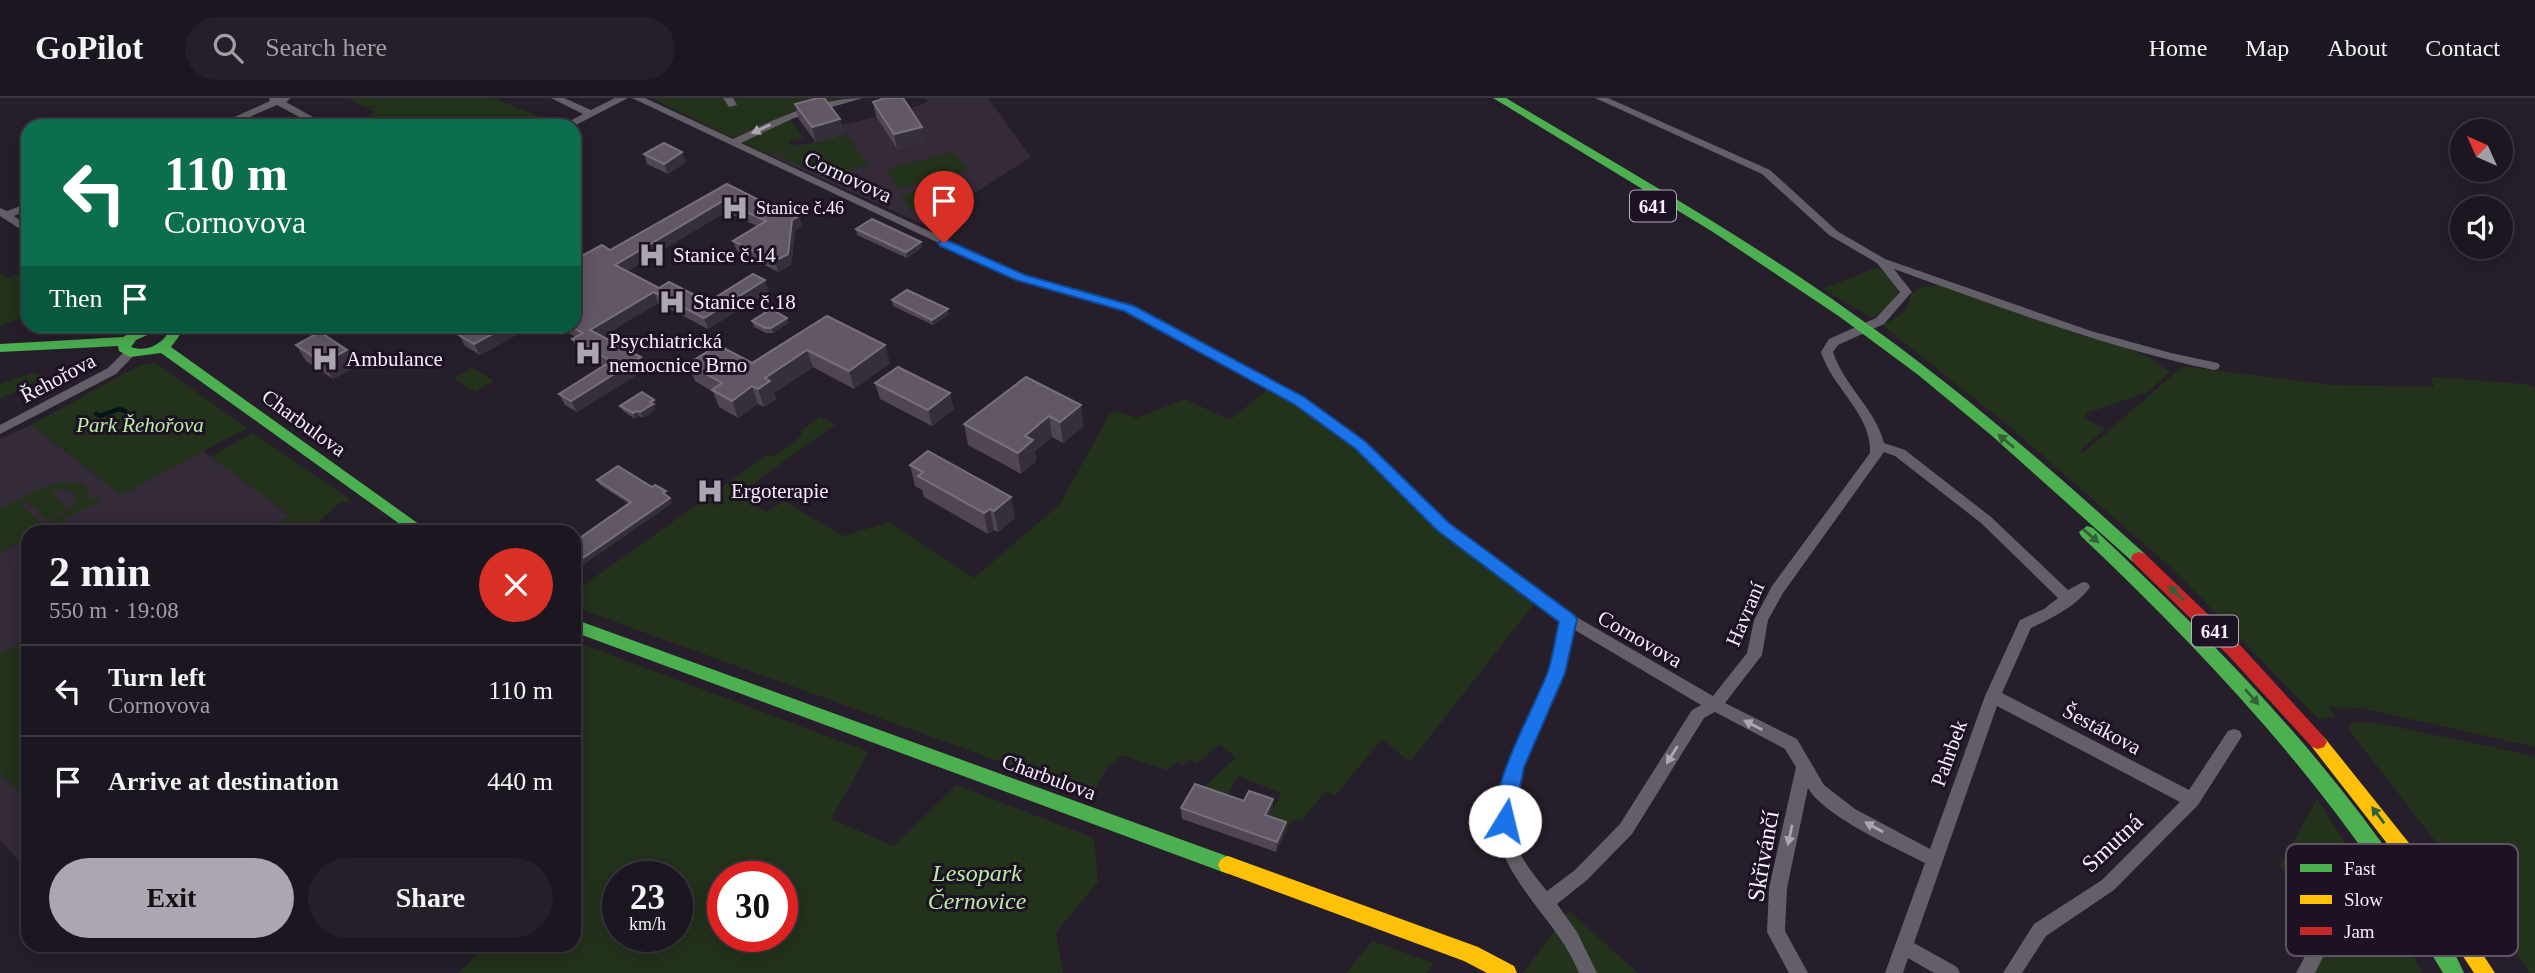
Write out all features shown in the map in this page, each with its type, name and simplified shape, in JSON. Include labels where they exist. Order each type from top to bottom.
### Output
[{"type":"main road","name":"641","points":[[1478,98],[1834,314]]},
{"type":"main road","name":"641","points":[[1498,98],[1741,246],[2006,441],[2127,545],[2266,681],[2350,777],[2400,844]]},
{"type":"main road","points":[[128,347],[149,333]]},
{"type":"main road","points":[[0,348],[128,347],[141,354],[162,347],[175,333]]},
{"type":"main road","name":"Charbulova","points":[[162,347],[412,525]]},
{"type":"main road","name":"641","points":[[1878,347],[1920,391]]},
{"type":"main road","points":[[1980,439],[2000,456]]},
{"type":"main road","name":"641","points":[[2070,517],[2109,552],[2245,688],[2322,777],[2372,844]]},
{"type":"main road","name":"Charbulova","points":[[581,628],[1471,954],[1507,973]]},
{"type":"main road","name":"641","points":[[2445,956],[2455,973]]},
{"type":"main road","name":"641","points":[[2475,956],[2485,973]]},
{"type":"street","points":[[556,98],[591,114]]},
{"type":"street","points":[[581,119],[623,98]]},
{"type":"street","name":"Cornovova","points":[[637,98],[1021,278],[1129,309],[1299,401],[1361,445],[1443,527],[1568,619],[1715,705],[1791,744],[1804,768]]},
{"type":"street","points":[[732,143],[790,116],[858,98]]},
{"type":"street","points":[[1600,98],[1766,172],[1833,233],[1881,261],[2106,339],[2176,359],[2214,366]]},
{"type":"street","points":[[235,119],[279,99],[312,119]]},
{"type":"street","points":[[3,213],[21,208]]},
{"type":"street","points":[[3,213],[21,226]]},
{"type":"street","points":[[1881,261],[1906,292]]},
{"type":"street","points":[[1946,284],[1928,283],[1906,292],[1880,321],[1833,342],[1827,352],[1832,366],[1868,422],[1879,446],[1900,453],[1986,520],[2069,600]]},
{"type":"street","name":"Řehořova","points":[[0,430],[112,371],[128,347]]},
{"type":"street","name":"Havraní","points":[[1546,902],[1581,874],[1626,829],[1698,714],[1715,705],[1754,655],[1761,621],[1777,590],[1852,491],[1877,454],[1879,446]]},
{"type":"street","name":"Pahrbek","points":[[1894,973],[1993,696],[2025,624],[2069,600],[2083,587]]},
{"type":"street","points":[[1568,619],[1556,673],[1515,767],[1505,807],[1504,835],[1519,865],[1583,955],[1588,973]]},
{"type":"street","name":"Šestákova","points":[[1993,696],[2192,800]]},
{"type":"street","name":"Smutná","points":[[2011,973],[2040,930],[2108,885],[2192,800],[2234,736]]},
{"type":"street","points":[[1804,768],[1818,790],[1849,814],[1934,860]]},
{"type":"street","name":"Skřivánčí","points":[[1799,973],[1776,932],[1778,888],[1804,768]]},
{"type":"street","points":[[1905,947],[1951,973]]},
{"type":"street","points":[[2305,973],[2314,956]]},
{"type":"shaded area","points":[[925,98],[988,98],[1031,157],[925,225],[769,155],[815,142],[796,116],[838,126],[918,106],[928,102]]},
{"type":"shaded area","points":[[31,425],[121,495],[203,451],[291,516],[276,525],[21,525],[21,862],[0,840],[0,439]]},
{"type":"green space","points":[[348,98],[493,98],[539,116],[533,119],[378,119],[369,115],[375,113],[370,109],[376,106],[365,108]]},
{"type":"green space","points":[[651,98],[847,98],[786,114],[787,116],[733,138]]},
{"type":"green space","points":[[789,118],[804,139],[789,140],[790,145],[809,144],[769,155],[741,142]]},
{"type":"green space","points":[[846,134],[868,164],[829,178],[775,155]]},
{"type":"green space","points":[[953,152],[967,171],[898,189],[886,169]]},
{"type":"green space","points":[[948,183],[958,197],[910,210],[901,195]]},
{"type":"green space","points":[[1878,267],[1899,285],[1893,300],[1872,318],[1823,289]]},
{"type":"green space","points":[[0,273],[10,278],[18,274],[21,276],[21,318],[0,325]]},
{"type":"green space","points":[[1946,284],[2106,339],[2151,358],[2170,372],[2148,392],[2087,413],[2084,417],[2105,429],[2080,451],[2083,453],[2183,366],[2332,385],[2434,387],[2431,377],[2526,384],[2535,388],[2535,747],[2361,708],[2342,709],[2328,705],[2335,716],[2319,720],[2177,573],[2010,427],[1882,325],[1901,314],[1908,306],[1910,295],[1921,287]]},
{"type":"green space","name":"Park Řehořova","points":[[156,363],[247,428],[121,495],[31,425],[123,374],[144,364]]},
{"type":"green space","points":[[473,368],[494,381],[475,392],[454,378]]},
{"type":"green space","points":[[35,372],[44,378],[0,399],[0,384]]},
{"type":"green space","points":[[1269,388],[1336,431],[1537,600],[1410,762],[1382,739],[1335,796],[1326,791],[1302,820],[1291,821],[1286,832],[1265,825],[1281,793],[1238,776],[1222,804],[1196,795],[1236,757],[1219,745],[1197,764],[1189,759],[1182,765],[1177,762],[1167,770],[1122,755],[1107,768],[1092,795],[581,610],[581,587],[768,454],[773,457],[803,435],[800,432],[820,417],[836,424],[740,493],[739,498],[767,512],[784,501],[843,536],[889,522],[974,578],[1060,504],[1109,415],[1117,411],[1136,418],[1185,399],[1230,420]]},
{"type":"green space","points":[[253,433],[348,498],[350,503],[340,502],[315,525],[275,525],[290,515],[210,457]]},
{"type":"green space","points":[[62,482],[83,485],[89,491],[87,501],[97,495],[102,500],[54,525],[21,525],[21,542],[0,553],[0,509],[41,488]],"holes":[[[65,489],[77,495],[68,509],[58,516],[42,524],[22,505],[50,491],[29,503],[46,520],[68,508],[51,491]]]},
{"type":"green space","points":[[21,642],[21,795],[0,773],[0,654]]},
{"type":"green space","name":"Lesopark Černovice","points":[[581,644],[869,752],[831,819],[894,846],[956,785],[1094,838],[1098,882],[1056,932],[1063,973],[458,973],[480,952],[581,952]]},
{"type":"green space","points":[[2350,723],[2378,723],[2535,756],[2535,973],[2530,973],[2518,956],[2518,844],[2438,844],[2349,730]]},
{"type":"green space","points":[[2317,799],[2346,844],[2292,844]]},
{"type":"green space","points":[[2286,854],[2286,874],[2280,865]]},
{"type":"green space","points":[[1569,911],[1638,973],[1523,973]]},
{"type":"green space","points":[[1372,941],[1434,963],[1426,973],[1346,973]]},
{"type":"green space","points":[[2320,956],[2414,956],[2422,973],[2311,973]]},
{"type":"building","points":[[824,98],[840,119],[812,127],[795,104]]},
{"type":"building","points":[[885,98],[903,98],[922,127],[894,134],[873,102]]},
{"type":"building","points":[[664,143],[682,152],[664,164],[644,154]]},
{"type":"building","points":[[727,184],[783,212],[787,210],[799,216],[792,220],[788,254],[775,261],[733,241],[766,221],[723,201],[615,265],[659,288],[669,282],[708,302],[753,274],[765,280],[704,318],[654,292],[590,330],[641,357],[571,401],[559,394],[611,361],[572,339],[583,333],[581,256],[602,245],[610,250]]},
{"type":"building","points":[[872,219],[921,242],[906,252],[856,229]]},
{"type":"building","points":[[907,290],[948,309],[932,320],[892,300]]},
{"type":"building","points":[[771,309],[787,318],[771,328],[752,321]]},
{"type":"building","points":[[827,316],[885,345],[849,371],[807,350],[765,378],[770,381],[758,389],[752,386],[732,401],[712,390],[722,383],[688,364],[718,345],[752,363]]},
{"type":"building","points":[[322,333],[347,350],[323,363],[296,345]]},
{"type":"building","points":[[463,333],[494,333],[474,344],[459,335]]},
{"type":"building","points":[[898,367],[950,393],[928,410],[875,383]]},
{"type":"building","points":[[1026,377],[1081,405],[1060,422],[1049,416],[1025,436],[1033,440],[1018,453],[964,424]]},
{"type":"building","points":[[642,392],[654,400],[650,402],[653,404],[633,413],[620,406]]},
{"type":"building","points":[[928,451],[1011,497],[994,511],[990,509],[984,513],[918,476],[923,472],[910,465]]},
{"type":"building","points":[[618,466],[652,487],[655,485],[666,491],[663,493],[670,498],[581,559],[581,537],[631,502],[597,480]]},
{"type":"building","points":[[1195,784],[1244,801],[1249,791],[1273,799],[1265,815],[1286,822],[1277,842],[1181,808]]},
{"type":"waterway","points":[[96,414],[100,416],[119,409],[125,411]]},
{"type":"traffic: fast","points":[[1498,98],[1717,230],[1845,314],[1922,371],[1996,431],[2139,558]]},
{"type":"traffic: fast","points":[[126,341],[137,333]]},
{"type":"traffic: fast","points":[[126,341],[124,348],[130,353],[144,353],[162,347],[174,333]]},
{"type":"traffic: fast","points":[[0,348],[126,341]]},
{"type":"traffic: fast","points":[[162,347],[412,525]]},
{"type":"traffic: fast","points":[[2087,532],[2241,684],[2334,793],[2372,844]]},
{"type":"traffic: fast","points":[[581,628],[1228,865]]},
{"type":"traffic: fast","points":[[2444,956],[2454,973]]},
{"type":"traffic: slow","points":[[2318,742],[2399,844]]},
{"type":"traffic: slow","points":[[1228,865],[1471,954],[1507,973]]},
{"type":"traffic: slow","points":[[2474,956],[2485,973]]},
{"type":"traffic: jam","points":[[2139,558],[2234,650],[2318,742]]},
{"type":"place","name":"Stanice č.46","points":[[735,208]]},
{"type":"place","name":"Stanice č.14","points":[[652,255]]},
{"type":"place","name":"Stanice č.18","points":[[672,302]]},
{"type":"place","name":"Psychiatrická nemocnice Brno","points":[[588,353]]},
{"type":"place","name":"Ambulance","points":[[325,359]]},
{"type":"place","name":"Ergoterapie","points":[[710,491]]},
{"type":"route","points":[[944,243],[1021,278],[1129,309],[1299,401],[1361,445],[1443,527],[1568,619],[1556,673],[1515,767],[1505,807],[1505,821]]}]
